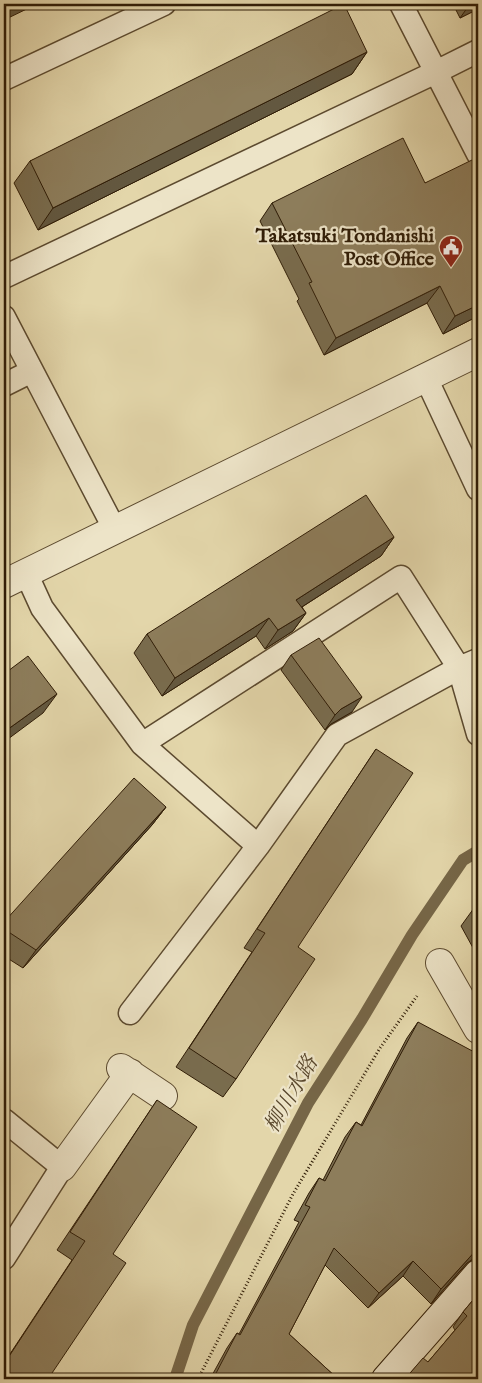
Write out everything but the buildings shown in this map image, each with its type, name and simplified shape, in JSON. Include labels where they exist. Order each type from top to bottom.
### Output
[{"type":"street","points":[[15,579],[478,352]]},
{"type":"street","points":[[440,964],[478,1029]]},
{"type":"street","points":[[62,1167],[126,1071],[163,1096]]},
{"type":"street","points":[[386,1379],[478,1274]]},
{"type":"lane","points":[[4,79],[164,4]]},
{"type":"lane","points":[[401,4],[478,154]]},
{"type":"lane","points":[[4,277],[478,51]]},
{"type":"lane","points":[[4,317],[115,530]]},
{"type":"lane","points":[[4,385],[32,371]]},
{"type":"lane","points":[[426,378],[478,490]]},
{"type":"lane","points":[[142,744],[401,577],[469,664],[478,734]]},
{"type":"lane","points":[[15,579],[42,608],[142,744],[258,846]]},
{"type":"lane","points":[[130,1013],[258,846],[337,735],[469,664]]},
{"type":"lane","points":[[4,1120],[62,1167],[4,1258]]},
{"type":"path","points":[[198,1379],[293,1194],[380,1048],[440,964]]},
{"type":"waterway","name":"柳川水路","points":[[175,1379],[193,1325],[308,1103],[362,1019],[412,935],[463,860],[478,851]]},
{"type":"place","name":"Takatsuki Tondanishi Post Office","points":[[451,268]]}]
